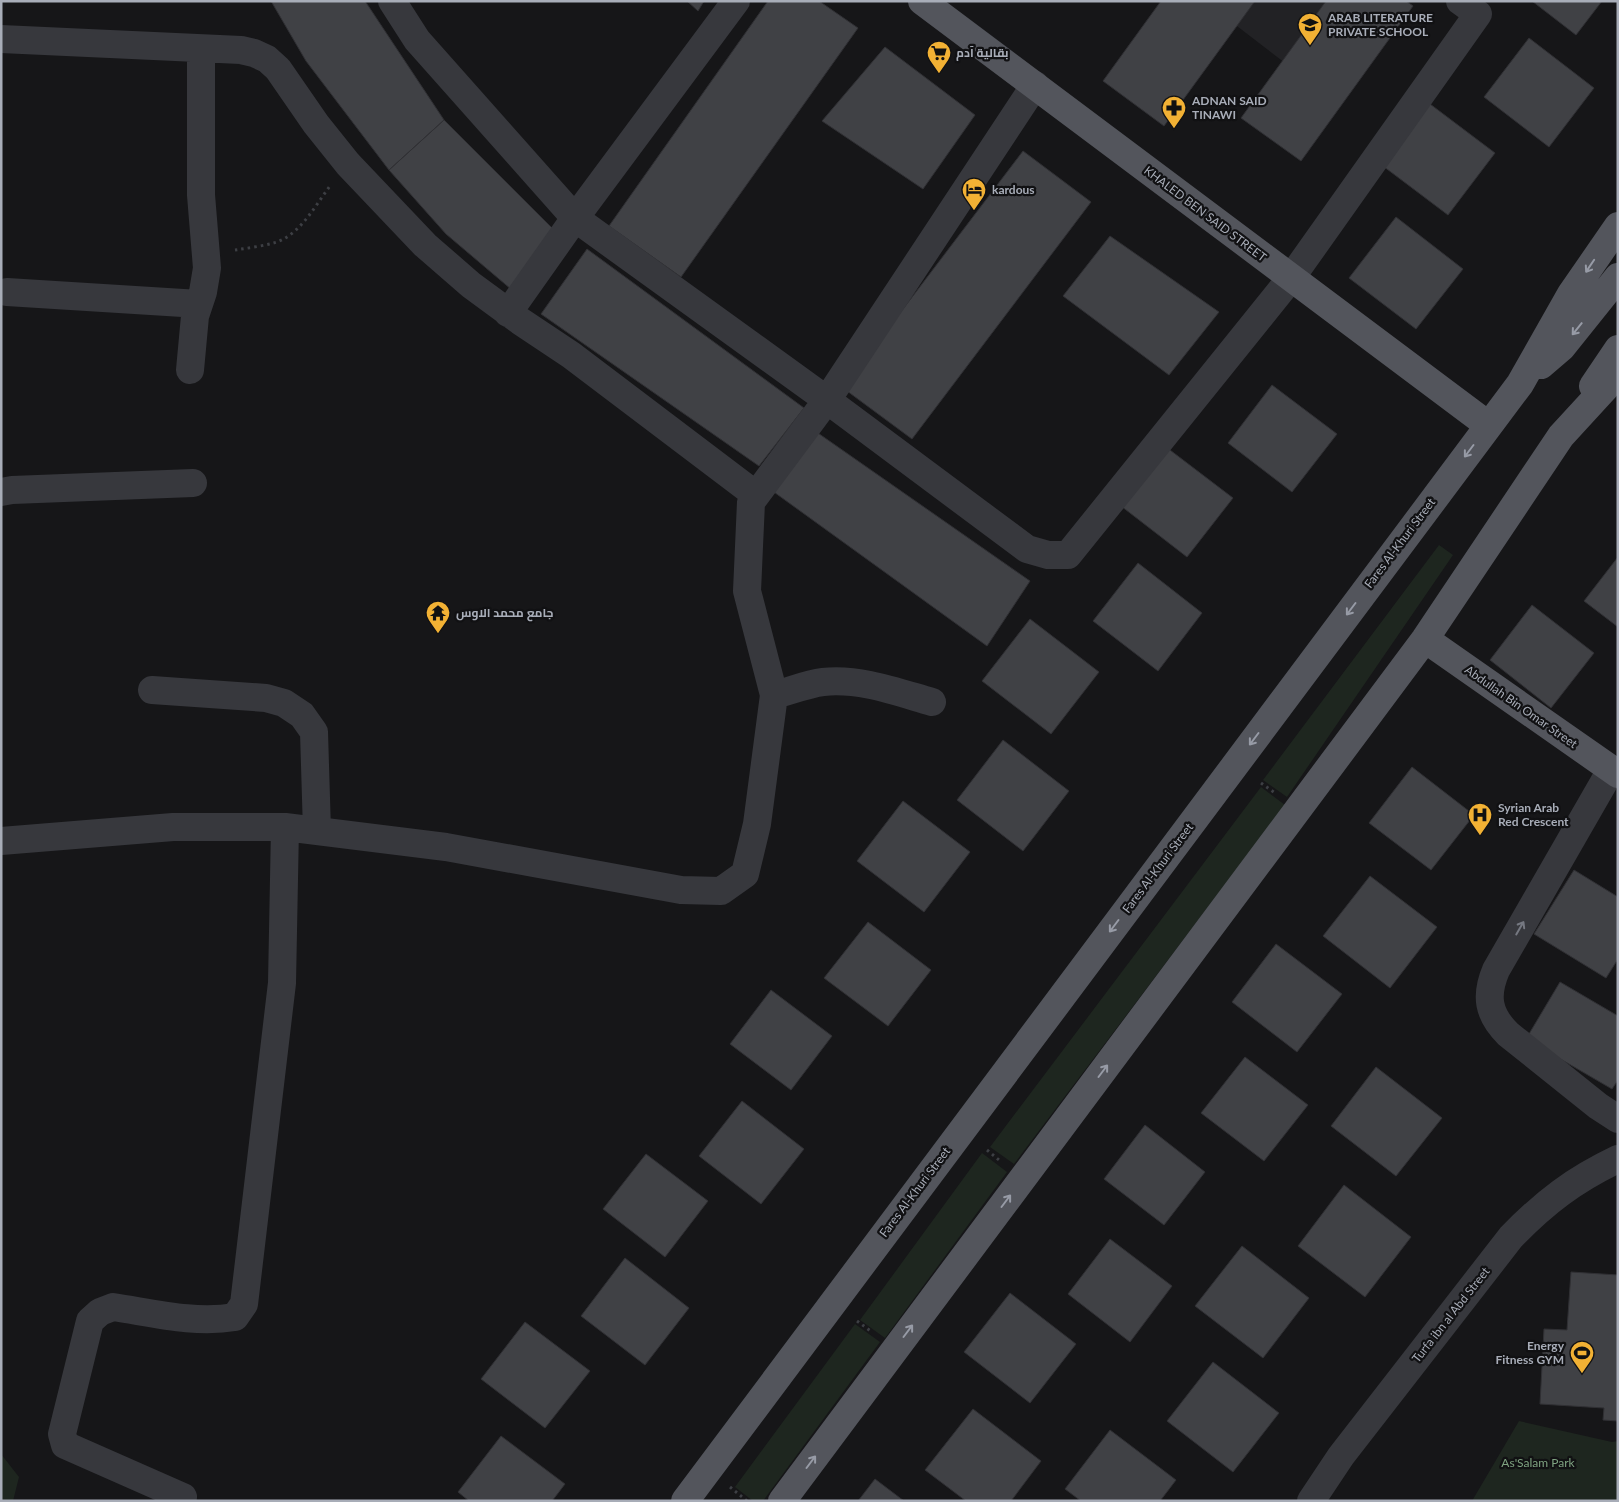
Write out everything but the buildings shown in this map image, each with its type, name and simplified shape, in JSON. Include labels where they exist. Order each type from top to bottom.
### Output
[{"type":"main road","name":"KHALED BEN SAID STREET","points":[[932,4],[1034,85],[1488,425]]},
{"type":"main road","name":"Fares Al-Khuri Street","points":[[685,1501],[1520,384],[1571,294],[1618,226]]},
{"type":"main road","points":[[1520,384],[1562,347],[1618,277]]},
{"type":"main road","points":[[782,1501],[1425,639],[1618,349]]},
{"type":"main road","points":[[1561,436],[1618,374]]},
{"type":"main road","name":"Abdullah Bin Omar Street","points":[[1425,639],[1614,772]]},
{"type":"street","points":[[392,1],[417,40],[574,218],[827,400],[1027,549],[1048,555],[1068,554],[1291,278],[1478,14],[1460,1]]},
{"type":"street","points":[[508,313],[574,218],[736,1]]},
{"type":"street","points":[[1,39],[241,50],[267,59],[278,69],[316,124],[348,164],[425,245],[471,285],[508,313],[571,355],[756,495]]},
{"type":"street","points":[[190,370],[194,322],[207,279],[207,255],[201,195],[201,49]]},
{"type":"street","points":[[1,841],[173,827],[285,827],[446,847],[681,890],[721,891],[745,874],[757,824],[774,695],[747,591],[751,502],[827,400],[1034,85]]},
{"type":"street","points":[[7,292],[199,304]]},
{"type":"street","points":[[1,492],[12,490],[193,484]]},
{"type":"street","points":[[774,695],[821,682],[848,681],[894,690],[932,702]]},
{"type":"street","points":[[152,690],[266,698],[284,703],[302,715],[314,732],[317,831]]},
{"type":"street","points":[[1614,772],[1496,970],[1490,983],[1489,997],[1492,1011],[1498,1024],[1508,1034],[1598,1106],[1618,1118]]},
{"type":"street","points":[[182,1497],[65,1445],[62,1434],[90,1321],[100,1312],[113,1307],[197,1319],[224,1319],[235,1317],[244,1304],[282,983],[285,827]]},
{"type":"street","name":"Turfa ibn al Abd Street","points":[[1311,1501],[1342,1456],[1511,1237],[1536,1212],[1563,1190],[1593,1171],[1618,1159]]},
{"type":"path","points":[[207,255],[275,242],[286,238],[300,226],[348,164]]},
{"type":"path","points":[[729,1486],[747,1501]]},
{"type":"shaded area","name":"ARAB LITERATURE PRIVATE SCHOOL","points":[[1208,1],[1398,1],[1319,89],[1207,3]]},
{"type":"green space","points":[[1439,545],[1453,555],[1287,797],[1263,780]]},
{"type":"green space","points":[[1261,787],[1285,805],[1014,1164],[990,1147]]},
{"type":"green space","points":[[982,1153],[1007,1172],[885,1338],[860,1320]]},
{"type":"green space","points":[[855,1324],[880,1342],[763,1501],[753,1501],[735,1487]]},
{"type":"green space","name":"As'Salam Park","points":[[1519,1421],[1612,1442],[1618,1441],[1618,1501],[1472,1501]]},
{"type":"green space","points":[[1,1454],[19,1477],[13,1501],[1,1501]]},
{"type":"place","name":"ARAB LITERATURE PRIVATE SCHOOL","points":[[1310,46]]},
{"type":"place","name":"بقالية آدم","points":[[939,74]]},
{"type":"place","name":"ADNAN SAID TINAWI","points":[[1174,129]]},
{"type":"place","name":"kardous","points":[[974,211]]},
{"type":"place","name":"جامع محمد الاوس","points":[[438,634]]},
{"type":"place","name":"Syrian Arab Red Crescent","points":[[1480,836]]},
{"type":"place","name":"Energy Fitness GYM","points":[[1582,1374]]}]
